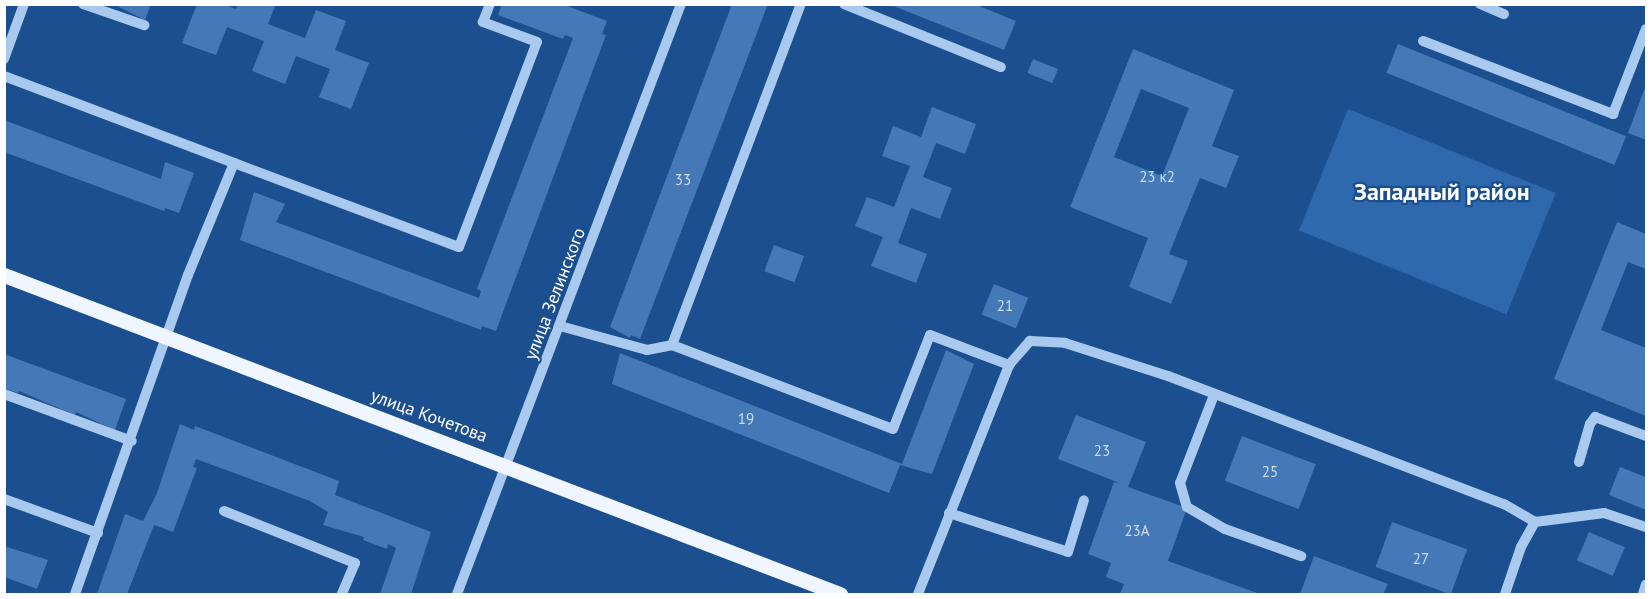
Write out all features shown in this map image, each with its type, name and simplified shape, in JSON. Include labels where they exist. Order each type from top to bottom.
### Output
[{"type":"main road","name":"улица Кочетова","points":[[4,275],[166,340],[506,465],[840,594]]},
{"type":"street","points":[[4,59],[24,4]]},
{"type":"street","points":[[83,4],[144,26]]},
{"type":"street","points":[[4,76],[459,247],[537,42],[483,22],[490,4]]},
{"type":"street","points":[[672,345],[801,4]]},
{"type":"street","points":[[844,4],[1001,67]]},
{"type":"street","points":[[1480,4],[1504,14]]},
{"type":"street","name":"улица Зелинского","points":[[457,594],[680,5]]},
{"type":"street","points":[[1424,40],[1612,114],[1647,29]]},
{"type":"street","points":[[75,594],[132,441],[166,340],[234,163]]},
{"type":"street","points":[[560,326],[647,350],[672,345],[893,429],[930,335],[1009,365]]},
{"type":"street","points":[[918,594],[1009,365],[1030,341],[1048,340],[1135,365],[1504,504],[1535,522],[1604,513],[1647,527]]},
{"type":"street","points":[[4,394],[132,441]]},
{"type":"street","points":[[1214,395],[1180,483],[1187,507],[1225,529],[1301,556]]},
{"type":"street","points":[[1580,462],[1590,424],[1595,417],[1647,436]]},
{"type":"street","points":[[4,499],[98,533]]},
{"type":"street","points":[[949,513],[1068,552],[1084,500]]},
{"type":"street","points":[[224,511],[354,563],[342,594]]},
{"type":"street","points":[[1505,594],[1521,547],[1535,522]]},
{"type":"street","points":[[1642,594],[1647,584]]},
{"type":"shaded area","points":[[1348,109],[1556,193],[1507,314],[1299,230]]},
{"type":"building","points":[[113,4],[151,4],[145,20]]},
{"type":"building","points":[[197,4],[223,4],[236,9],[238,4],[276,4],[268,24],[305,38],[316,10],[346,21],[335,50],[369,63],[351,109],[319,97],[330,69],[296,56],[285,84],[252,71],[264,41],[227,27],[216,55],[182,43]]},
{"type":"building","points":[[502,4],[562,4],[607,21],[602,34],[606,35],[496,331],[482,326],[481,330],[240,240],[254,192],[285,204],[276,222],[479,298],[481,291],[477,289],[573,38],[565,35],[563,39],[498,15]]},
{"type":"building","points":[[732,4],[768,4],[640,339],[631,335],[630,338],[610,327]]},
{"type":"building","points":[[974,4],[1016,21],[1004,50],[891,5]]},
{"type":"building","points":[[1398,44],[1626,136],[1614,165],[1386,73]]},
{"type":"building","points":[[1133,49],[1234,90],[1212,146],[1239,156],[1226,188],[1200,178],[1169,254],[1188,261],[1171,304],[1129,287],[1148,238],[1070,207]],"holes":[[[1141,89],[1189,108],[1162,176],[1114,157]]]},
{"type":"building","points":[[1033,59],[1058,69],[1052,83],[1027,73]]},
{"type":"building","points":[[1646,85],[1646,140],[1628,133]]},
{"type":"building","points":[[932,107],[976,124],[965,154],[936,143],[923,177],[952,188],[940,219],[911,208],[898,243],[927,254],[916,283],[871,266],[883,237],[855,226],[867,197],[894,207],[910,166],[882,156],[893,126],[921,137]]},
{"type":"building","points":[[4,120],[161,179],[165,162],[194,173],[179,213],[165,208],[164,211],[4,152]]},
{"type":"building","points":[[1617,222],[1646,234],[1646,269],[1628,262],[1601,330],[1646,348],[1646,416],[1554,379]]},
{"type":"building","points":[[774,245],[804,256],[794,282],[764,271]]},
{"type":"building","points":[[994,284],[1028,298],[1016,328],[982,315]]},
{"type":"building","points":[[946,350],[974,364],[932,474],[900,465],[889,493],[612,384],[620,353],[902,464]]},
{"type":"building","points":[[4,354],[126,399],[115,430],[76,412],[75,415],[19,391],[18,393],[4,388]]},
{"type":"building","points":[[1076,415],[1146,442],[1128,487],[1187,508],[1168,561],[1260,594],[1120,594],[1124,584],[1106,577],[1111,563],[1088,554],[1114,482],[1122,484],[1058,459]]},
{"type":"building","points":[[180,424],[194,430],[195,426],[339,481],[335,495],[431,532],[411,594],[380,594],[396,548],[388,544],[387,549],[363,540],[364,537],[323,525],[328,512],[310,501],[196,459],[193,467],[197,468],[173,532],[154,525],[127,594],[97,594],[125,514],[143,521],[157,493]]},
{"type":"building","points":[[1242,436],[1316,464],[1299,509],[1225,481]]},
{"type":"building","points":[[1620,467],[1646,477],[1646,510],[1609,495]]},
{"type":"building","points":[[1392,522],[1467,549],[1451,594],[1376,567]]},
{"type":"building","points":[[1589,532],[1625,547],[1613,576],[1577,561]]},
{"type":"building","points":[[4,546],[48,560],[37,589],[4,577]]},
{"type":"building","points":[[1314,556],[1388,584],[1383,594],[1300,594]]},
{"type":"district","name":"Западный район","points":[[1442,192]]}]
